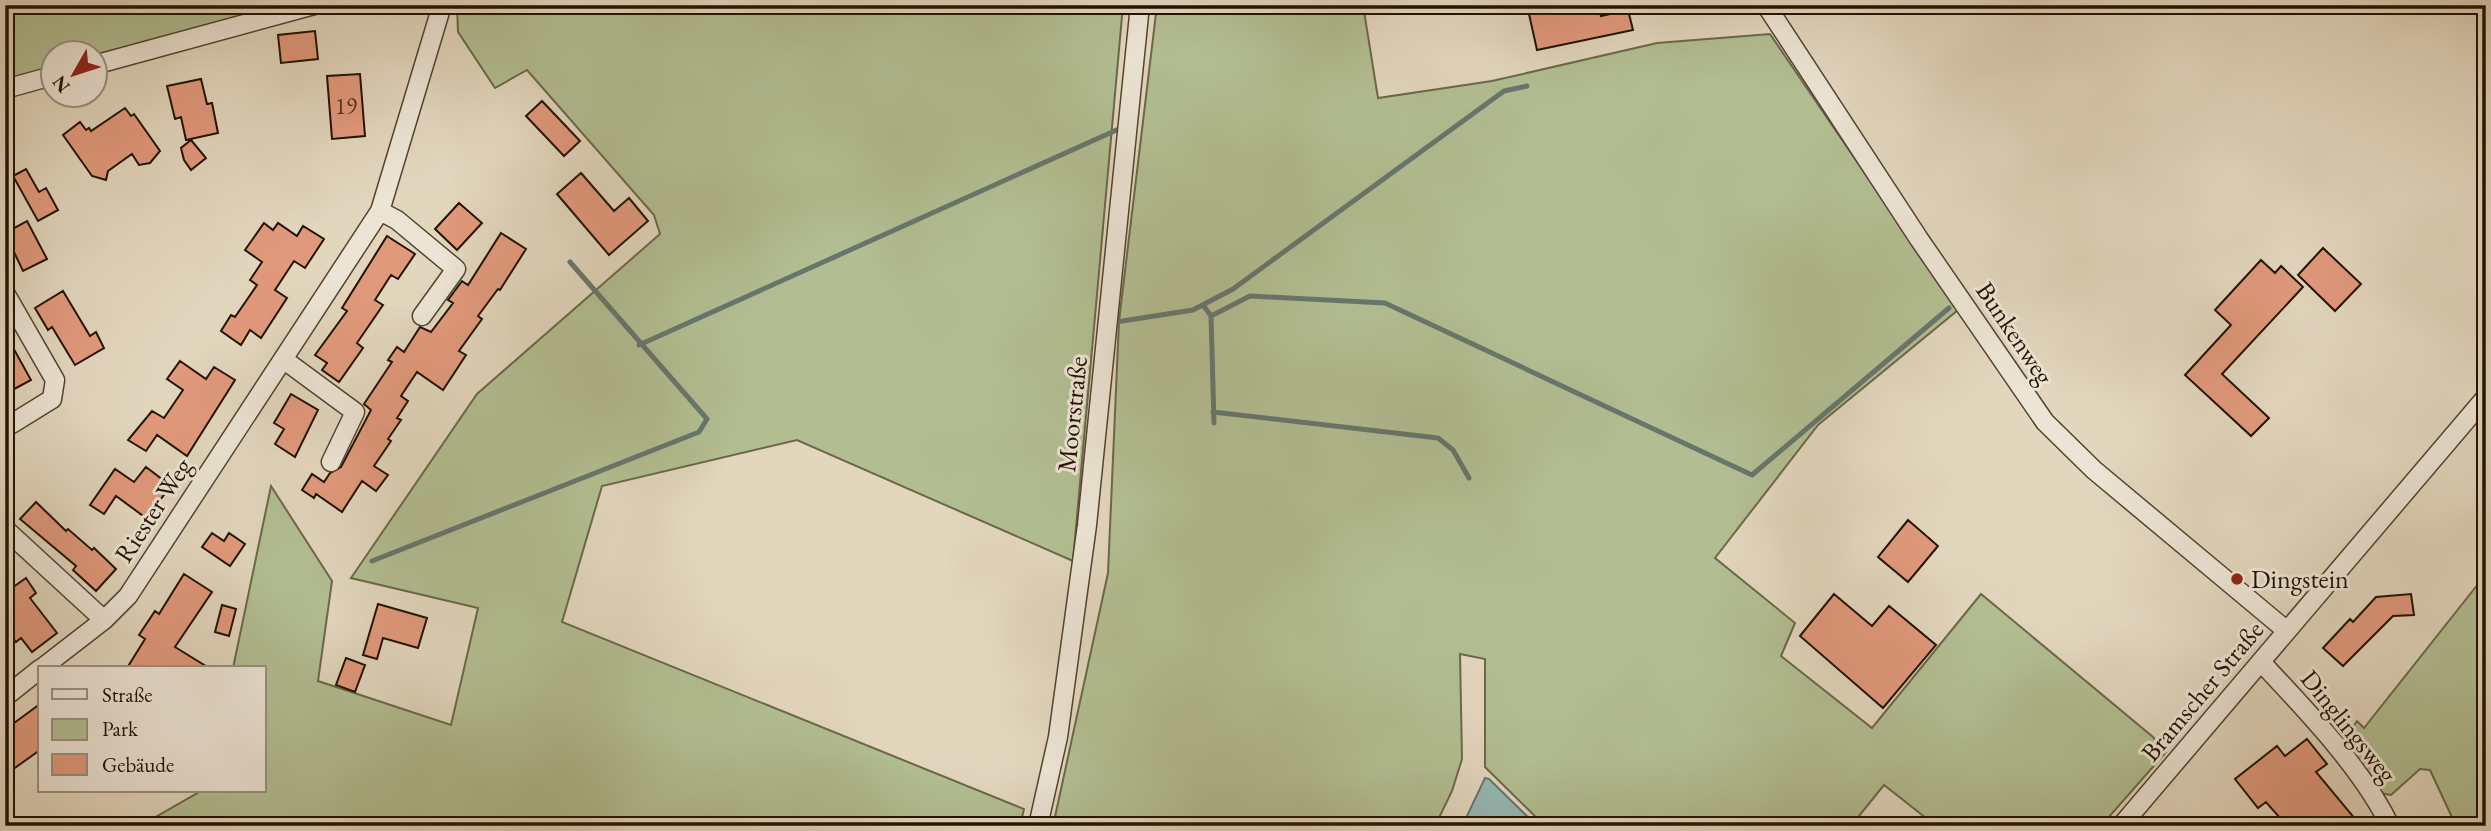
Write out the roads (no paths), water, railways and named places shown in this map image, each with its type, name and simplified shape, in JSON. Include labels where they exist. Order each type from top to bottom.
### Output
[{"type":"street","points":[[108,61],[314,5]]},
{"type":"street","name":"Riester Weg","points":[[45,666],[104,620],[128,596],[380,211],[442,5]]},
{"type":"street","name":"Moorstraße","points":[[1038,826],[1058,737],[1087,525],[1140,5]]},
{"type":"street","name":"Bunkenweg","points":[[1766,5],[1919,239],[2045,422],[2094,470],[2287,631]]},
{"type":"street","points":[[5,89],[38,80]]},
{"type":"street","points":[[380,211],[397,220],[456,269],[422,316]]},
{"type":"street","points":[[5,293],[55,380],[52,399],[5,428]]},
{"type":"street","points":[[283,359],[355,412],[331,462]]},
{"type":"street","name":"Bramscher Straße","points":[[2121,826],[2486,397]]},
{"type":"street","points":[[5,529],[104,620]]},
{"type":"street","name":"Dinglingsweg","points":[[2261,662],[2322,729],[2381,808],[2390,826]]},
{"type":"street","name":"Riester Weg","points":[[5,697],[38,671]]},
{"type":"water","points":[[1485,778],[1537,826],[1475,826],[1466,818]]},
{"type":"waterway","points":[[1116,322],[1193,310],[1233,289],[1504,91],[1527,86]]},
{"type":"waterway","points":[[639,345],[1121,128]]},
{"type":"waterway","points":[[372,561],[699,432],[707,419],[570,262]]},
{"type":"waterway","points":[[1203,305],[1211,316],[1250,296],[1385,303],[1752,475],[1949,308]]},
{"type":"waterway","points":[[1211,316],[1214,423]]},
{"type":"waterway","points":[[1213,412],[1438,438],[1453,450],[1469,478]]},
{"type":"place","name":"Dingstein","points":[[2237,579]]}]
